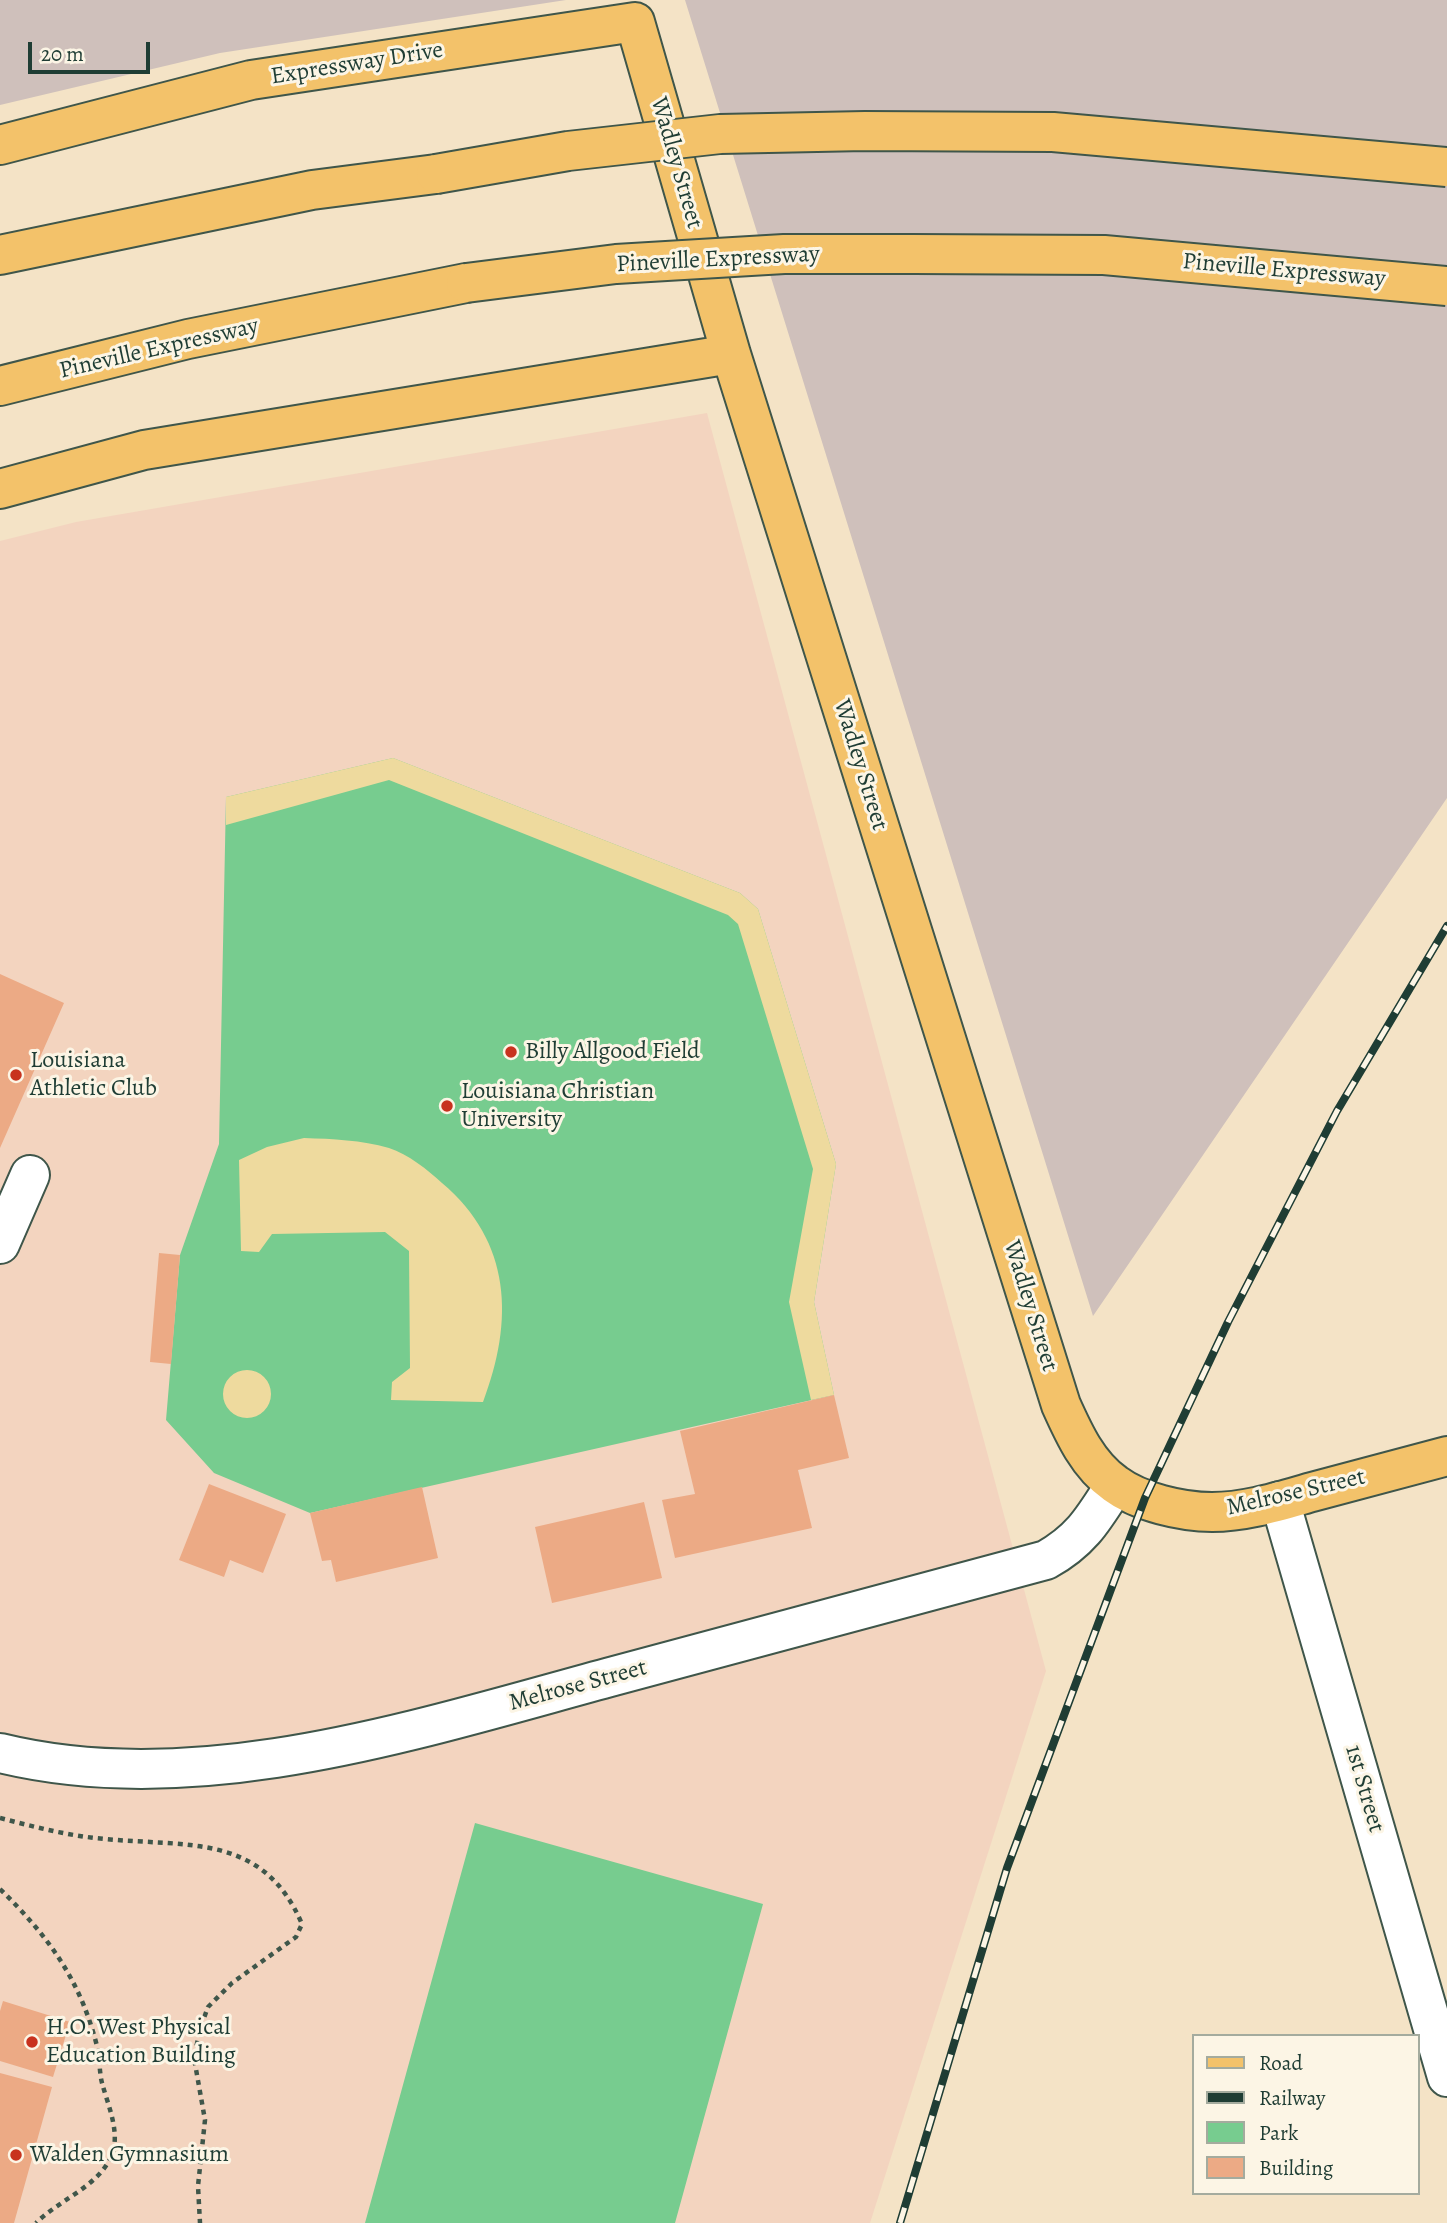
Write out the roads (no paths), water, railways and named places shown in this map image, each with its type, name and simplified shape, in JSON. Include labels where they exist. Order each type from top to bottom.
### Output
[{"type":"main road","name":"Expressway Drive","points":[[0,145],[251,80],[632,11]]},
{"type":"main road","name":"Wadley Street","points":[[632,11],[731,354],[1061,1405],[1074,1436],[1087,1453],[1130,1491]]},
{"type":"main road","points":[[0,255],[312,190],[436,174],[568,151],[720,134],[865,131],[1053,132],[1447,167]]},
{"type":"main road","name":"Pineville Expressway","points":[[0,386],[188,340],[466,283],[616,264],[783,254],[1104,255],[1447,286]]},
{"type":"main road","points":[[0,489],[144,450],[731,354]]},
{"type":"main road","name":"Melrose Street","points":[[1130,1491],[1182,1509],[1212,1512],[1280,1501],[1447,1456]]},
{"type":"street","points":[[0,1244],[30,1175]]},
{"type":"street","name":"Melrose Street","points":[[0,1753],[36,1762],[136,1770],[234,1762],[390,1737],[1046,1560],[1069,1547],[1130,1491]]},
{"type":"street","name":"1st Street","points":[[1280,1501],[1436,2001],[1447,2077]]},
{"type":"railway","points":[[900,2223],[1007,1868],[1145,1498],[1228,1322],[1337,1111],[1447,926]]},
{"type":"place","name":"Billy Allgood Field","points":[[511,1052]]},
{"type":"place","name":"Louisiana Athletic Club","points":[[16,1075]]},
{"type":"place","name":"Louisiana Christian University","points":[[447,1106]]},
{"type":"place","name":"H.O. West Physical Education Building","points":[[32,2042]]},
{"type":"place","name":"Walden Gymnasium","points":[[16,2155]]}]
